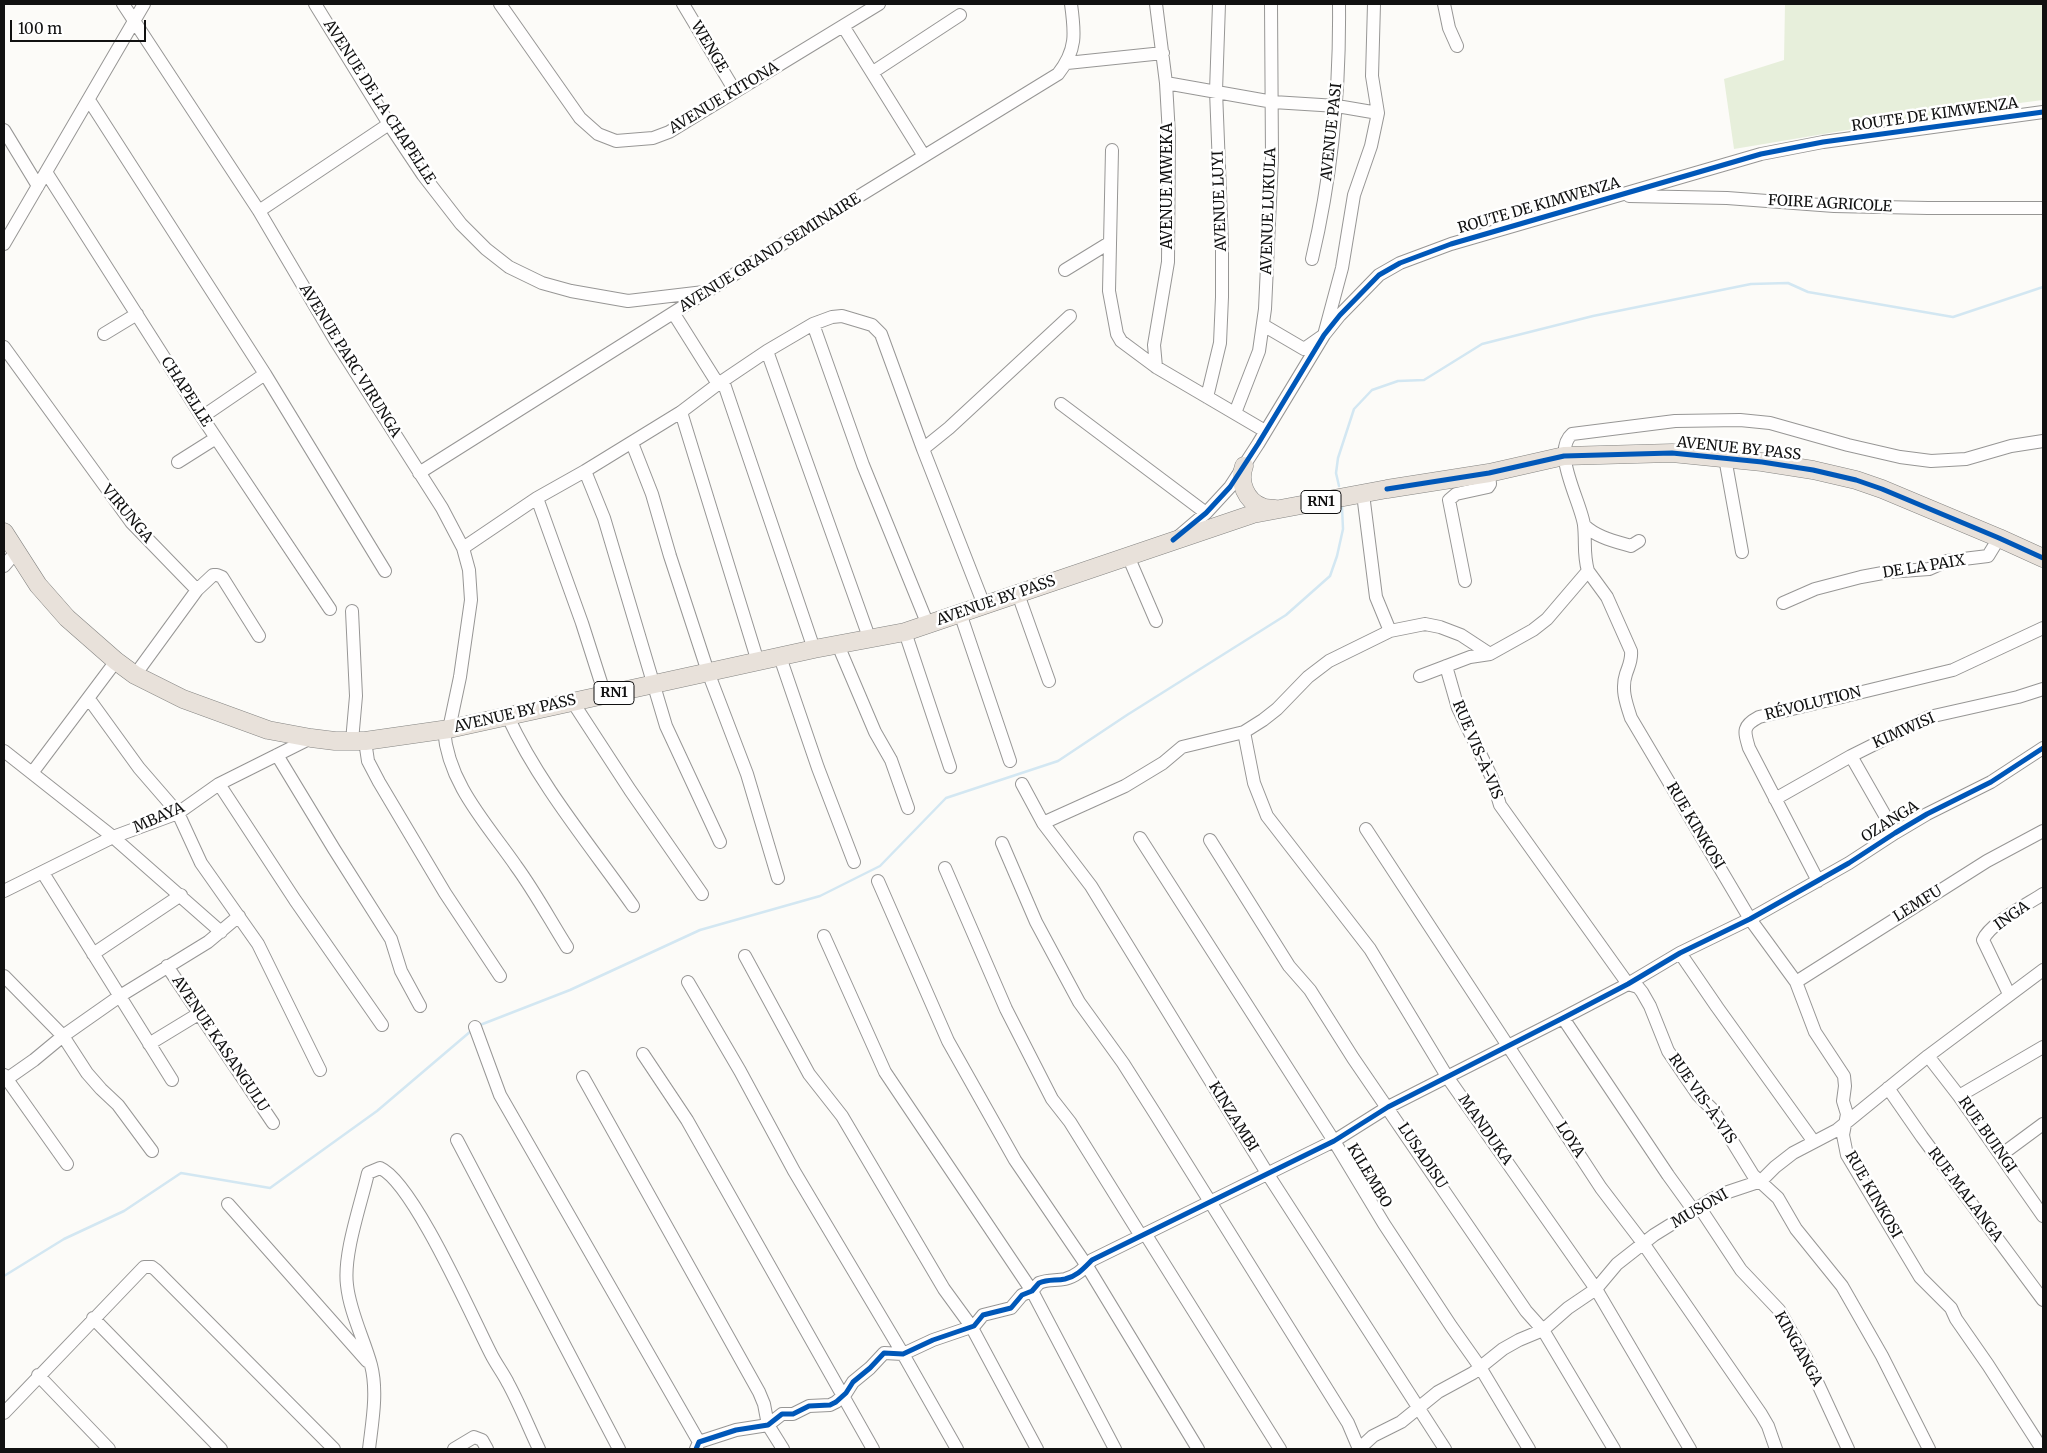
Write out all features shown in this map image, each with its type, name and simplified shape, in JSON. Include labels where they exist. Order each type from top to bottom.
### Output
[{"type":"highway","name":"AVENUE BY PASS","points":[[4,532],[38,586],[67,618],[135,675],[183,699],[268,730],[311,738],[359,741],[447,730],[814,649],[906,632],[1253,514],[1489,473],[1564,456],[1672,453],[1813,470],[1856,480],[1882,489],[2043,558]]},
{"type":"highway","points":[[1244,466],[1240,475],[1242,484],[1251,500],[1262,507],[1280,510]]},
{"type":"street","name":"AVENUE PARC VIRUNGA","points":[[123,4],[259,211],[335,340],[442,508],[463,548],[470,570],[471,600],[460,677],[447,730]]},
{"type":"street","points":[[4,244],[144,4]]},
{"type":"street","name":"AVENUE DE LA CHAPELLE","points":[[315,4],[389,124],[423,175],[462,224],[486,249],[509,266],[542,283],[571,291],[628,300],[709,292]]},
{"type":"street","name":"AVENUE KITONA","points":[[500,4],[580,118],[598,134],[616,141],[652,138],[669,132],[879,4]]},
{"type":"street","name":"WENGE","points":[[683,4],[735,91]]},
{"type":"street","points":[[1071,4],[1075,33],[1073,48],[1067,63],[1163,53]]},
{"type":"street","name":"AVENUE MWEKA","points":[[1156,4],[1163,53],[1170,135],[1168,262],[1154,345],[1156,367]]},
{"type":"street","name":"AVENUE LUYI","points":[[1207,397],[1220,344],[1222,297],[1222,243],[1216,92],[1219,4]]},
{"type":"street","name":"AVENUE LUKULA","points":[[1236,413],[1259,351],[1265,309],[1273,102],[1271,4]]},
{"type":"street","name":"AVENUE PASI","points":[[1312,259],[1332,157],[1337,106],[1339,4]]},
{"type":"street","points":[[1263,325],[1304,348],[1324,335],[1342,268],[1354,195],[1371,146],[1378,113],[1372,76],[1374,4]]},
{"type":"street","points":[[1444,4],[1449,28],[1457,46]]},
{"type":"street","points":[[873,72],[960,15]]},
{"type":"street","points":[[843,26],[924,156]]},
{"type":"street","name":"AVENUE GRAND SEMINAIRE","points":[[419,473],[1058,74],[1067,63]]},
{"type":"street","points":[[1166,83],[1273,102],[1337,106],[1378,113]]},
{"type":"street","points":[[89,100],[265,374],[386,571]]},
{"type":"street","name":"ROUTE DE KIMWENZA","points":[[1173,540],[1218,502],[1244,466],[1324,335],[1340,315],[1379,275],[1413,257],[1704,169],[1761,154],[1823,142],[2043,112]]},
{"type":"street","points":[[259,211],[389,124]]},
{"type":"street","points":[[4,130],[38,186]]},
{"type":"street","points":[[1112,150],[1109,291],[1117,334],[1121,341],[1156,367],[1265,431]]},
{"type":"street","name":"CHAPELLE","points":[[46,172],[202,417],[330,609]]},
{"type":"street","name":"FOIRE AGRICOLE","points":[[1616,196],[1727,198],[1834,206],[2043,208]]},
{"type":"street","points":[[1065,270],[1110,243]]},
{"type":"street","points":[[104,334],[137,314]]},
{"type":"street","points":[[674,314],[721,382],[814,649]]},
{"type":"street","points":[[463,548],[537,498],[681,412],[721,382],[768,351],[813,324],[832,317],[842,316],[872,325],[880,334],[922,449],[984,605]]},
{"type":"street","points":[[922,449],[949,428],[1070,316]]},
{"type":"street","points":[[813,324],[863,464],[928,625]]},
{"type":"street","name":"VIRUNGA","points":[[4,347],[131,522],[197,590]]},
{"type":"street","points":[[768,351],[870,640]]},
{"type":"street","points":[[202,417],[265,374]]},
{"type":"street","points":[[1061,404],[1206,514]]},
{"type":"street","points":[[681,412],[758,662]]},
{"type":"street","points":[[1420,676],[1470,657],[1490,654],[1520,638],[1547,619],[1588,571],[1584,555],[1584,525],[1564,456],[1564,443],[1572,434],[1674,421],[1740,420],[1770,422],[1848,445],[1900,457],[1931,461],[1966,458],[2011,446],[2043,441]]},
{"type":"street","points":[[178,462],[216,438]]},
{"type":"street","points":[[632,443],[652,494],[708,672],[747,774],[778,878]]},
{"type":"street","points":[[1725,458],[1742,552]]},
{"type":"street","points":[[585,471],[604,518],[666,726],[720,842]]},
{"type":"street","points":[[1465,582],[1450,500],[1456,494],[1488,487],[1490,484],[1489,473]]},
{"type":"street","points":[[1363,494],[1376,597],[1390,631]]},
{"type":"street","points":[[537,498],[582,623],[605,695]]},
{"type":"street","points":[[1584,525],[1590,531],[1610,540],[1631,546],[1639,540]]},
{"type":"street","name":"DE LA PAIX","points":[[1783,603],[1815,589],[1861,577],[1888,572],[1929,569],[1947,561],[1988,556],[1999,538]]},
{"type":"street","points":[[4,566],[16,552]]},
{"type":"street","points":[[1128,556],[1156,621]]},
{"type":"street","name":"RUE KINKOSI","points":[[1588,571],[1607,598],[1626,637],[1632,660],[1625,675],[1624,686],[1625,700],[1631,718],[1750,919],[1796,982],[1815,1032],[1844,1076],[1843,1101],[1847,1114],[1843,1135],[1847,1155],[1920,1277],[1951,1308],[2042,1449]]},
{"type":"street","points":[[135,675],[197,590],[213,575],[222,577],[259,636]]},
{"type":"street","points":[[1018,594],[1050,680]]},
{"type":"street","points":[[352,611],[359,741],[379,782],[440,886],[500,976]]},
{"type":"street","points":[[960,613],[1010,762]]},
{"type":"street","points":[[1043,823],[1125,786],[1163,763],[1182,747],[1244,732],[1263,720],[1329,661],[1390,631],[1425,624],[1440,627],[1461,635],[1490,654]]},
{"type":"street","name":"RÉVOLUTION","points":[[1818,881],[1749,748],[1745,732],[1748,724],[1759,717],[1953,670],[2043,628]]},
{"type":"street","points":[[906,632],[950,768]]},
{"type":"street","points":[[838,645],[875,732],[891,760],[908,808]]},
{"type":"street","points":[[780,657],[818,768],[854,862]]},
{"type":"street","points":[[32,773],[116,661]]},
{"type":"street","name":"RUE VIS-À-VIS","points":[[1446,666],[1458,708],[1492,778],[1500,805],[1628,984],[1638,987],[1642,992],[1650,1006],[1668,1051],[1698,1095],[1713,1110],[1753,1175],[1778,1198],[1796,1229],[1842,1286],[1882,1356],[1929,1449]]},
{"type":"street","name":"KIMWISI","points":[[1775,799],[1851,756],[1929,717],[2018,697],[2043,689]]},
{"type":"street","points":[[89,699],[139,768],[178,813],[201,863],[258,944],[320,1070]]},
{"type":"street","points":[[572,701],[630,790],[702,894]]},
{"type":"street","points":[[508,716],[521,745],[538,773],[633,906]]},
{"type":"street","points":[[447,730],[445,743],[451,765],[464,792],[517,867],[567,947]]},
{"type":"street","name":"MANDUKA","points":[[1244,732],[1254,783],[1267,816],[1370,949],[1448,1078],[1596,1289],[1690,1449]]},
{"type":"street","name":"MBAYA","points":[[6,885],[43,873],[113,837],[178,813],[220,784],[311,738]]},
{"type":"street","name":"OZANGA","points":[[842,1396],[853,1382],[884,1354],[903,1354],[933,1340],[975,1325],[983,1315],[1008,1310],[1022,1295],[1032,1291],[1040,1282],[1067,1278],[1082,1271],[1092,1260],[1334,1141],[1388,1107],[1448,1078],[1628,984],[1680,953],[1750,919],[1849,863],[1895,832],[1991,782],[2043,748]]},
{"type":"street","points":[[4,751],[113,837],[181,895],[220,932]]},
{"type":"street","points":[[277,755],[391,939],[401,971],[420,1006]]},
{"type":"street","points":[[1851,756],[1895,832]]},
{"type":"street","points":[[220,784],[295,900],[382,1025]]},
{"type":"street","name":"KINZAMBI","points":[[1022,784],[1043,823],[1091,886],[1267,1173],[1444,1449]]},
{"type":"street","name":"LOYA","points":[[1366,829],[1601,1188],[1643,1243],[1761,1414],[1776,1449]]},
{"type":"street","name":"LEMFU","points":[[1796,982],[1987,861],[2043,831]]},
{"type":"street","name":"KILEMBO","points":[[1140,838],[1334,1141],[1384,1224],[1480,1367],[1529,1449]]},
{"type":"street","name":"LUSADISU","points":[[1210,840],[1289,966],[1310,990],[1526,1311],[1543,1330],[1614,1449]]},
{"type":"street","points":[[1002,843],[1036,922],[1079,1002],[1123,1064],[1211,1202],[1348,1423],[1359,1449]]},
{"type":"street","points":[[945,868],[1006,1009],[1052,1099],[1070,1122],[1280,1449]]},
{"type":"street","points":[[43,873],[172,1080]]},
{"type":"street","points":[[878,881],[948,1041],[1015,1160],[1086,1266],[1198,1449]]},
{"type":"street","name":"INGA","points":[[2009,994],[1983,940],[1985,935],[2002,921],[2043,894]]},
{"type":"street","points":[[93,954],[181,895]]},
{"type":"street","points":[[67,1164],[5,1078],[34,1060],[62,1036],[120,996],[199,948],[239,916]]},
{"type":"street","points":[[824,936],[885,1072],[1032,1291],[1115,1449]]},
{"type":"street","points":[[1680,953],[1814,1142]]},
{"type":"street","points":[[745,956],[809,1074],[842,1116],[944,1290],[971,1326],[1037,1449]]},
{"type":"street","name":"AVENUE KASANGULU","points":[[167,966],[273,1123]]},
{"type":"street","name":"MUSONI","points":[[1359,1449],[1373,1436],[1401,1422],[1438,1392],[1473,1373],[1519,1340],[1543,1330],[1568,1308],[1596,1289],[1617,1264],[1643,1243],[1712,1199],[1761,1181],[1793,1153],[1845,1124],[1928,1056],[2043,970]]},
{"type":"street","points":[[4,976],[62,1036],[87,1073],[101,1090],[118,1105],[152,1151]]},
{"type":"street","points":[[688,982],[740,1071],[794,1170],[957,1449]]},
{"type":"street","points":[[149,1044],[200,1013]]},
{"type":"street","name":"KINGANGA","points":[[1563,1018],[1668,1175],[1697,1210],[1741,1270],[1779,1310],[1806,1358],[1848,1449]]},
{"type":"street","points":[[474,1027],[500,1095],[698,1446],[736,1430],[768,1426],[782,1414],[794,1414],[809,1406],[830,1405],[842,1396]]},
{"type":"street","points":[[1959,1096],[2043,1047]]},
{"type":"street","points":[[643,1054],[688,1120],[842,1396],[874,1449]]},
{"type":"street","name":"RUE BUINGI","points":[[1928,1056],[1959,1096],[2043,1216]]},
{"type":"street","points":[[583,1076],[759,1392],[764,1404],[768,1426],[783,1449]]},
{"type":"street","name":"RUE MALANGA","points":[[1888,1088],[2043,1300]]},
{"type":"street","points":[[2001,1155],[2043,1124]]},
{"type":"street","points":[[457,1140],[619,1449]]},
{"type":"street","points":[[369,1449],[374,1391],[372,1367],[357,1327],[346,1284],[348,1254],[368,1173],[380,1168],[392,1177],[411,1200],[426,1224],[492,1356],[509,1384],[540,1449]]},
{"type":"street","points":[[228,1204],[372,1367]]},
{"type":"street","points":[[4,1413],[38,1375],[144,1267],[152,1267],[334,1449]]},
{"type":"street","points":[[93,1318],[221,1449]]},
{"type":"street","points":[[38,1375],[110,1449]]},
{"type":"street","points":[[454,1449],[468,1440],[478,1437],[487,1449]]},
{"type":"green space","points":[[1785,4],[2043,4],[2043,100],[1973,109],[1734,149],[1724,79],[1784,60]]},
{"type":"waterway","points":[[1339,486],[1336,473],[1338,458],[1354,409],[1372,390],[1398,381],[1424,380],[1482,344],[1593,316],[1751,284],[1788,283],[1808,292],[1953,317],[2043,287]]},
{"type":"waterway","points":[[480,1025],[570,990],[700,930],[820,896],[880,866],[946,798],[1058,761],[1127,715],[1286,615],[1330,576],[1343,529],[1342,507]]},
{"type":"waterway","points":[[4,1276],[64,1239],[124,1211],[181,1173],[270,1188],[377,1111],[471,1031]]},
{"type":"cycle path","points":[[1173,540],[1206,513],[1230,487],[1324,335],[1340,315],[1379,275],[1400,263],[1451,244],[1761,154],[1823,142],[2043,112]]},
{"type":"cycle path","points":[[1387,489],[1489,473],[1564,456],[1672,453],[1762,462],[1813,470],[1856,480],[1882,489],[2043,558]]},
{"type":"cycle path","points":[[696,1449],[699,1442],[736,1430],[768,1425],[782,1414],[793,1414],[809,1406],[830,1405],[836,1402],[846,1393],[853,1382],[884,1353],[903,1354],[933,1340],[974,1326],[983,1315],[1011,1308],[1022,1295],[1032,1291],[1039,1283],[1073,1276],[1092,1260],[1334,1141],[1388,1107],[1628,984],[1680,953],[1750,919],[1849,863],[1927,814],[1991,782],[2043,748]]}]
